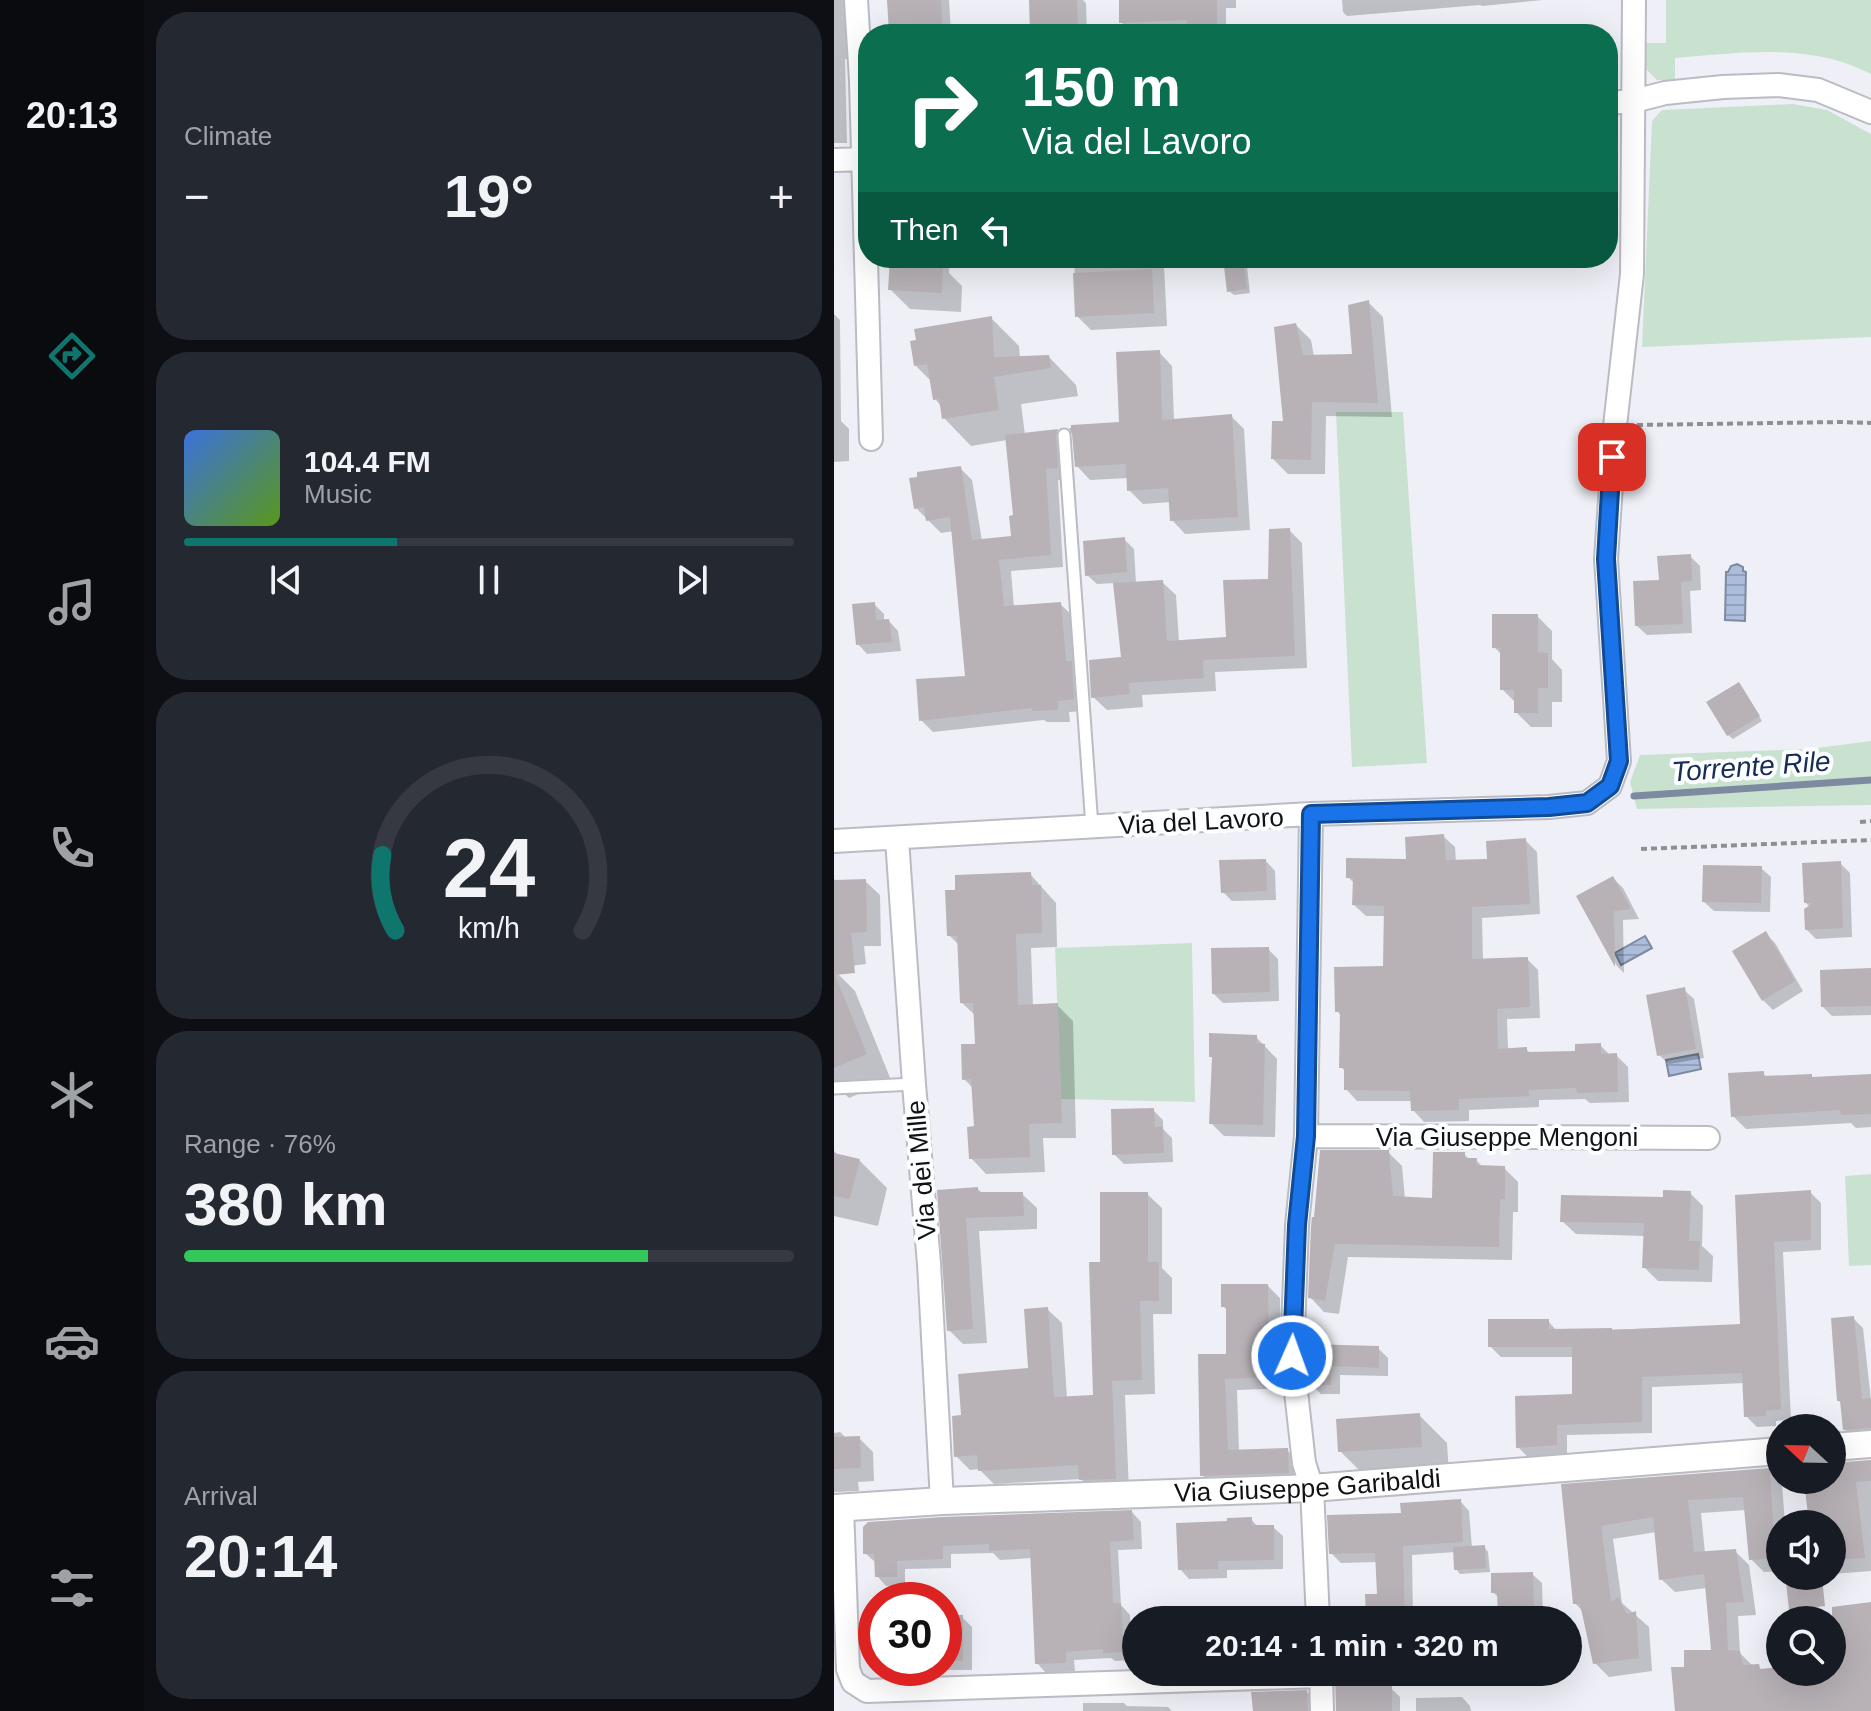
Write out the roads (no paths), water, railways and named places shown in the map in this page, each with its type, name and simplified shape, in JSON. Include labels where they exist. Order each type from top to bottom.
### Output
[{"type":"street","points":[[856,0],[858,32]]},
{"type":"street","points":[[1634,0],[1634,101]]},
{"type":"street","points":[[1618,102],[1665,93],[1778,85],[1818,90],[1871,112]]},
{"type":"street","name":"Via del Lavoro","points":[[834,841],[1311,814],[1549,807],[1587,803],[1610,786],[1619,761],[1606,559],[1615,426],[1632,274],[1634,101]]},
{"type":"street","points":[[834,160],[858,159]]},
{"type":"street","points":[[868,268],[871,439]]},
{"type":"street","points":[[1311,814],[1306,1136],[1297,1225],[1292,1356],[1304,1463],[1312,1488],[1317,1606]]},
{"type":"street","name":"Via dei Mille","points":[[897,839],[929,1264],[942,1501]]},
{"type":"street","name":"Via Giuseppe Mengoni","points":[[1306,1136],[1708,1138]]},
{"type":"street","points":[[1846,1446],[1871,1444]]},
{"type":"street","name":"Via Giuseppe Garibaldi","points":[[838,1508],[942,1501],[1312,1488],[1766,1452]]},
{"type":"street","points":[[838,1508],[848,1669],[853,1682],[867,1691],[1122,1681]]},
{"type":"street","points":[[1321,1686],[1322,1711]]},
{"type":"lane","points":[[1064,435],[1092,827]]},
{"type":"lane","points":[[834,1088],[914,1084]]},
{"type":"water","points":[[1737,564],[1746,572],[1745,621],[1725,620],[1726,572]]},
{"type":"water","points":[[1645,936],[1652,948],[1621,965],[1615,953]]},
{"type":"water","points":[[1698,1054],[1701,1069],[1669,1076],[1666,1060]]},
{"type":"waterway","name":"Torrente Rile","points":[[1634,796],[1871,780]]}]
